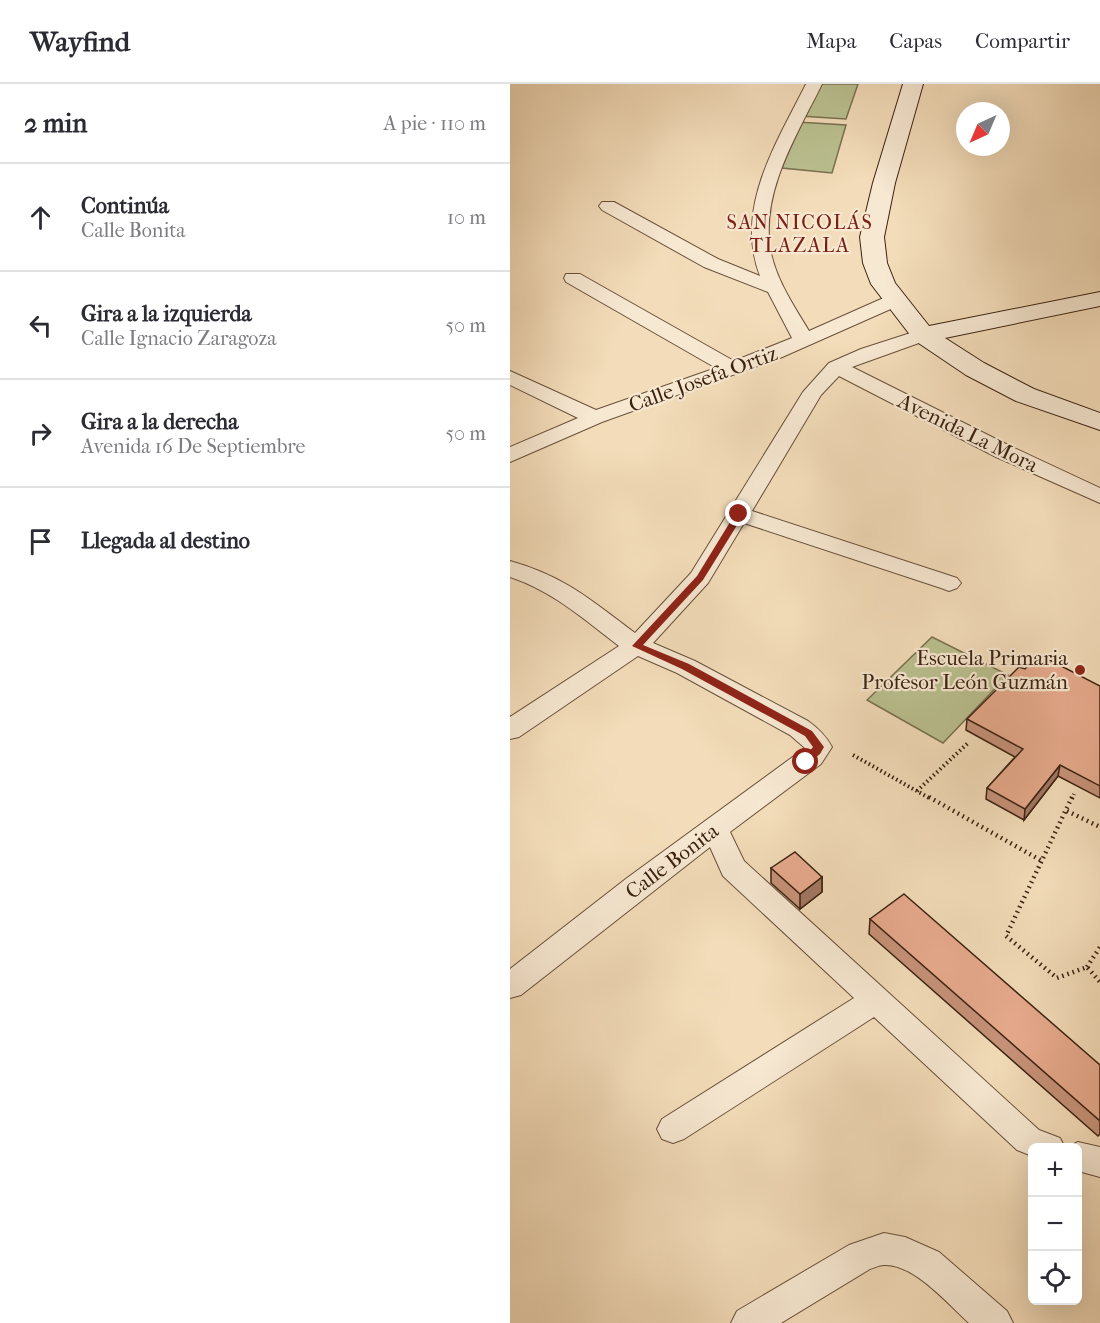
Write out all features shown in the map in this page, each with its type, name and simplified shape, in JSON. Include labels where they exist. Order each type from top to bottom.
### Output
[{"type":"main road","points":[[913,84],[884,183],[872,237],[875,263],[883,284],[923,335],[975,369],[1025,395],[1100,422]]},
{"type":"main road","points":[[923,335],[1100,299]]},
{"type":"street","points":[[804,341],[762,254],[759,225],[768,185],[814,84]]},
{"type":"street","points":[[608,206],[711,263],[777,289]]},
{"type":"street","points":[[573,278],[734,369]]},
{"type":"street","name":"Calle Josefa Ortiz","points":[[510,455],[595,418],[734,369],[804,341],[895,300]]},
{"type":"street","points":[[510,730],[636,646],[700,578],[813,392],[836,367],[868,353],[923,335]]},
{"type":"street","name":"Avenida La Mora","points":[[836,367],[1004,452],[1100,496]]},
{"type":"street","points":[[510,377],[595,418]]},
{"type":"street","points":[[739,514],[950,583]]},
{"type":"street","points":[[510,569],[545,581],[564,592],[636,646]]},
{"type":"street","name":"Calle Bonita","points":[[510,986],[715,828],[812,757],[819,747],[808,734],[686,667],[636,646]]},
{"type":"street","points":[[715,828],[732,868],[1028,1140],[1036,1143]]},
{"type":"street","points":[[673,1129],[877,999]]},
{"type":"street","points":[[1082,1158],[1100,1162]]},
{"type":"street","points":[[749,1323],[861,1256],[884,1249],[905,1253],[927,1263],[995,1323]]},
{"type":"path","points":[[917,791],[969,742]]},
{"type":"path","points":[[853,755],[1042,861]]},
{"type":"path","points":[[1074,794],[1006,936],[1057,978],[1086,967],[1100,947]]},
{"type":"path","points":[[1067,811],[1100,827]]},
{"type":"path","points":[[1086,967],[1100,982]]},
{"type":"green space","points":[[814,84],[858,84],[846,119],[800,116]]},
{"type":"green space","points":[[797,122],[846,125],[832,173],[782,168]]},
{"type":"green space","points":[[932,637],[1008,675],[943,743],[867,700]]},
{"type":"building","points":[[1038,654],[1100,686],[1100,786],[1060,765],[1025,809],[987,788],[1023,749],[967,719],[1019,667],[1025,669]]},
{"type":"building","points":[[795,852],[822,877],[800,894],[771,868]]},
{"type":"building","points":[[904,894],[1100,1065],[1100,1121],[870,919]]},
{"type":"place","name":"Escuela Primaria Profesor León Guzmán","points":[[1080,670]]},
{"type":"district","name":"SAN NICOLÁS TLAZALA","points":[[800,234]]},
{"type":"route","points":[[739,514],[700,578],[636,646],[686,667],[800,728],[816,741],[819,747],[806,762]]}]
